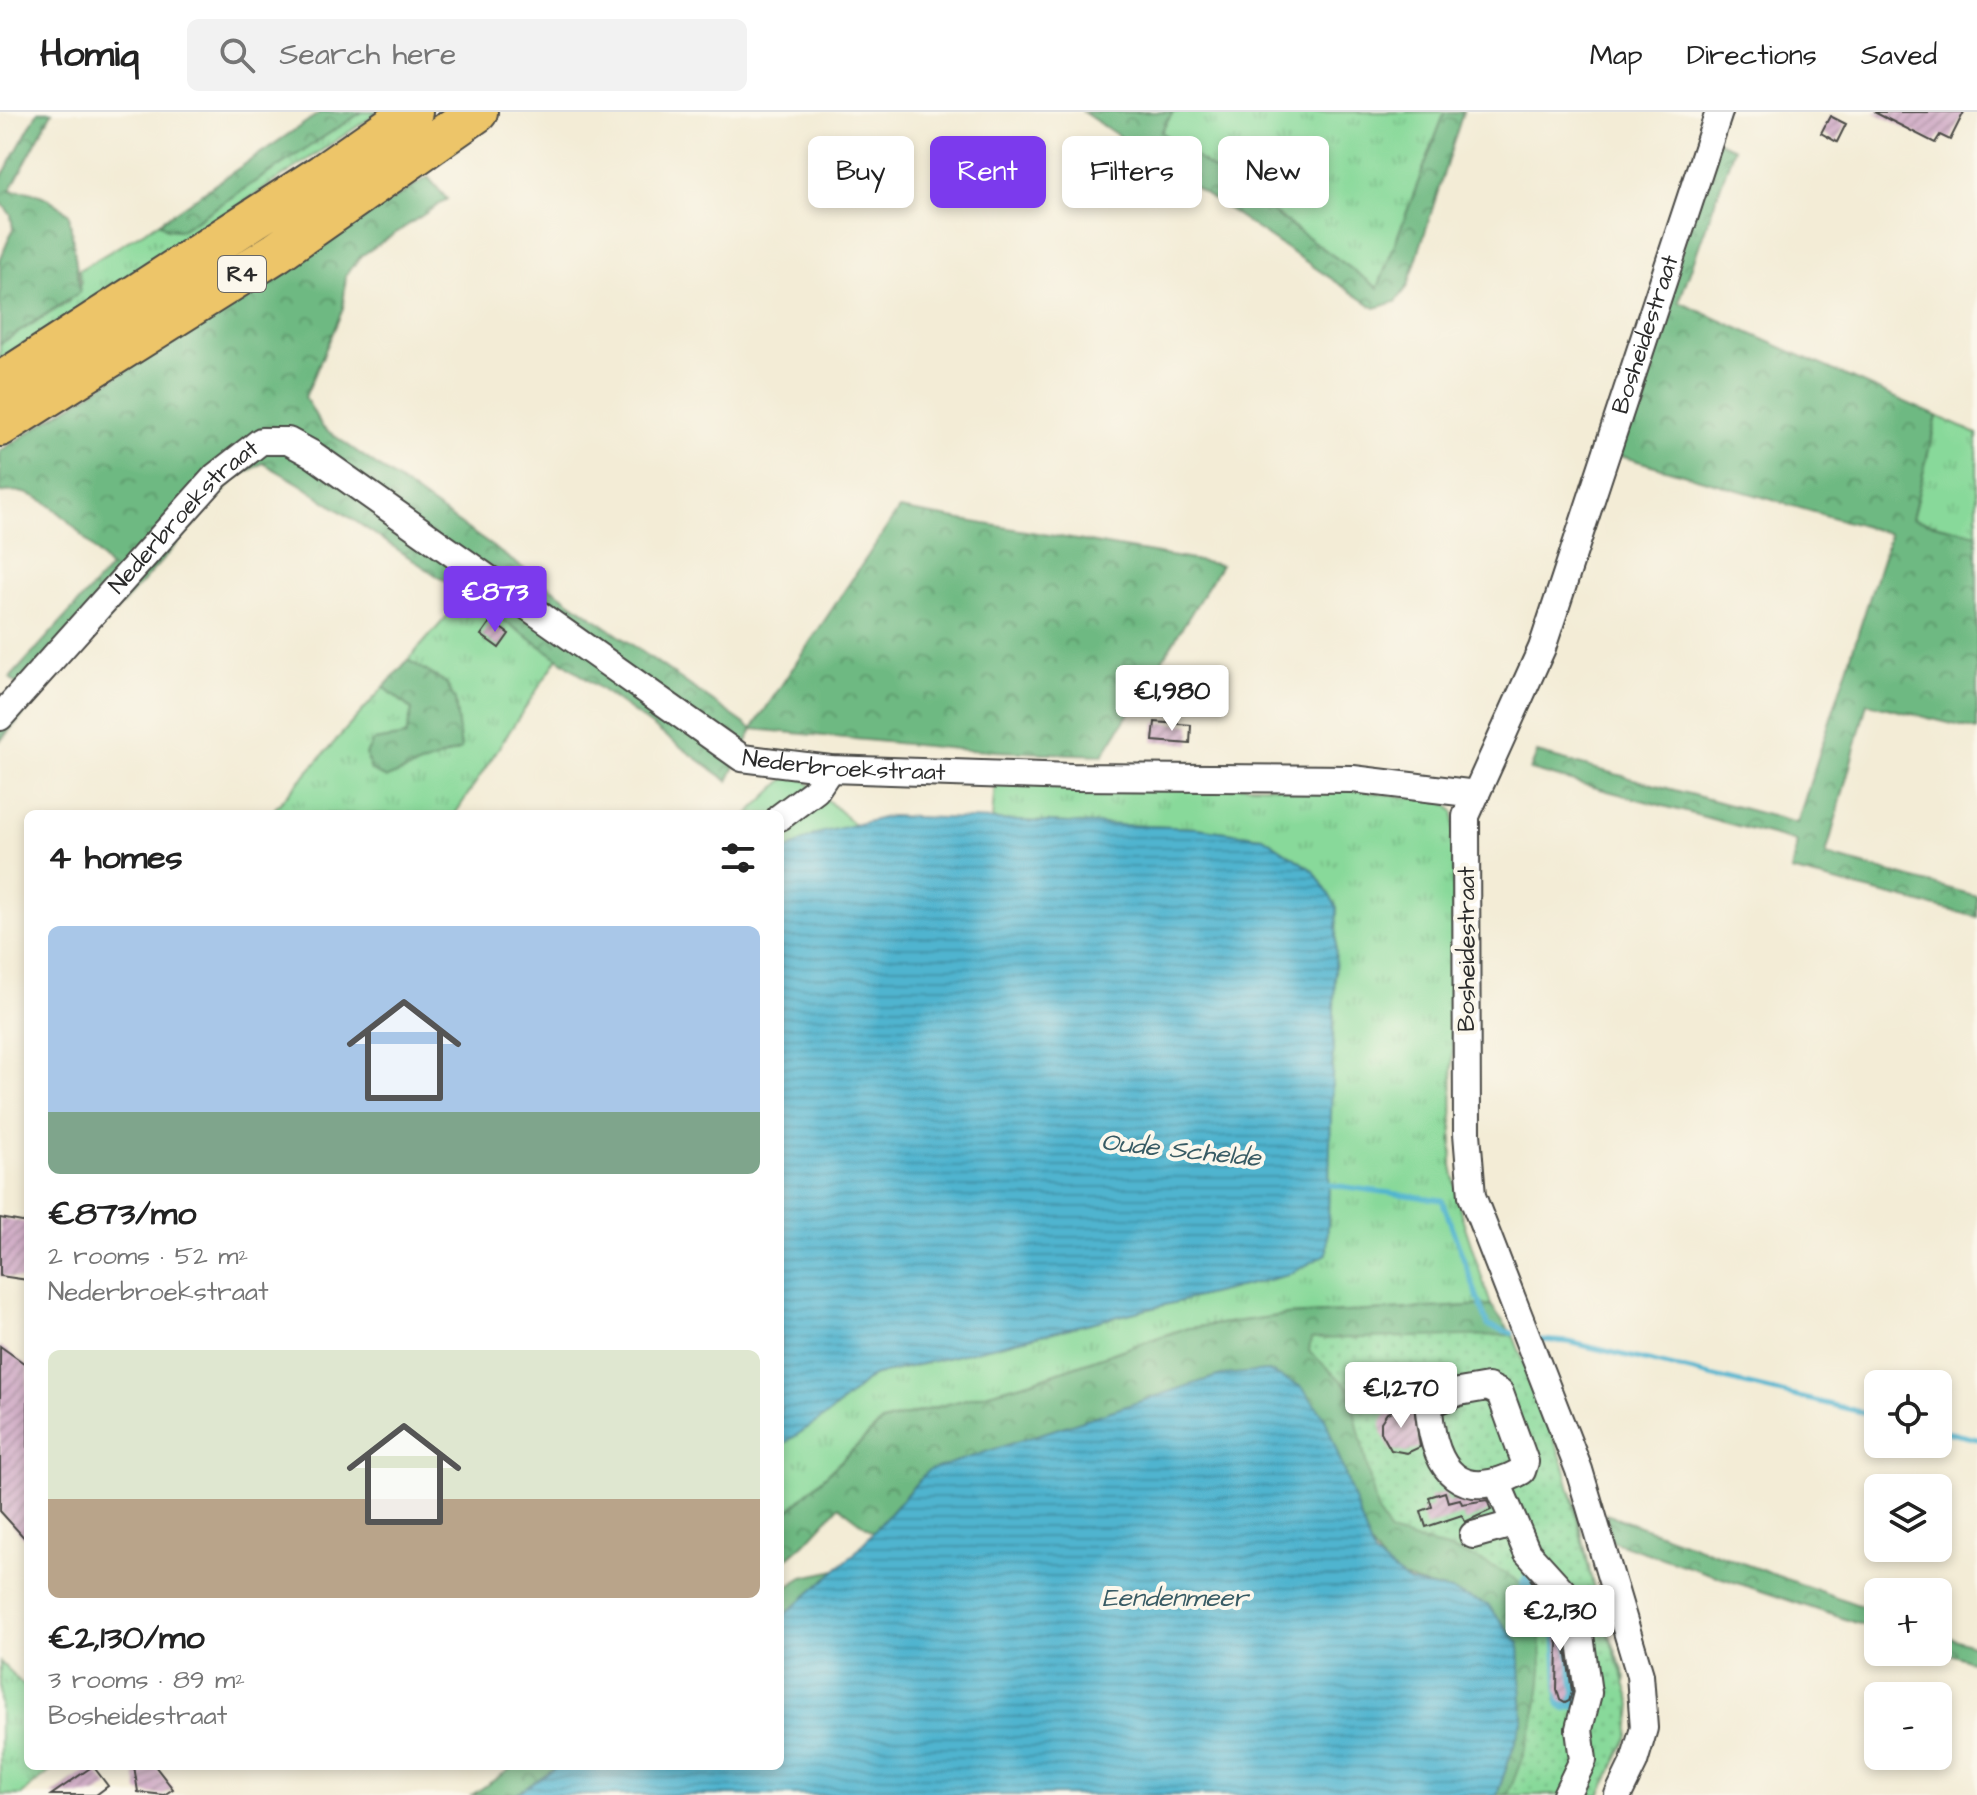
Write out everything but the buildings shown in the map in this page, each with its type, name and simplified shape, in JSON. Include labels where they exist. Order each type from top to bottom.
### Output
[{"type":"highway","name":"R4","points":[[0,383],[323,174],[412,112]]},
{"type":"highway","name":"R4","points":[[0,426],[277,252],[477,112]]},
{"type":"street","name":"Bosheidestraat","points":[[1618,1795],[1634,1762],[1644,1728],[1646,1714],[1640,1675],[1579,1470],[1472,1196],[1467,1133],[1466,816],[1542,648],[1719,112]]},
{"type":"street","name":"Nederbroekstraat","points":[[0,717],[216,476],[261,441],[288,441],[325,463],[742,758],[830,769],[1072,777],[1353,779],[1476,794]]},
{"type":"street","points":[[784,814],[816,790],[830,769]]},
{"type":"street","points":[[1497,1482],[1527,1552],[1576,1606],[1588,1693],[1579,1729],[1583,1760],[1566,1795]]},
{"type":"street","points":[[1473,1535],[1513,1524]]},
{"type":"green space","points":[[38,112],[52,112],[10,191],[42,196],[69,214],[80,292],[0,344],[0,260],[13,229],[11,215],[0,201],[0,180]]},
{"type":"green space","points":[[321,112],[362,112],[181,230],[167,229],[160,222]]},
{"type":"green space","points":[[362,112],[379,112],[136,274],[0,359],[0,344],[68,302],[81,283],[79,270],[160,222],[167,229],[181,230]]},
{"type":"green space","points":[[1083,112],[1173,112],[1161,132],[1167,136],[1119,136]]},
{"type":"green space","points":[[1173,112],[1445,112],[1378,288],[1267,208],[1329,208],[1329,136],[1218,136],[1218,173],[1202,161],[1202,136],[1167,136],[1161,132]]},
{"type":"green space","points":[[1445,112],[1463,112],[1408,286],[1396,302],[1375,308],[1226,208],[1267,208],[1378,288]]},
{"type":"green space","points":[[1716,140],[1734,148],[1679,302],[1937,416],[1912,519],[1977,534],[1977,730],[1867,703],[1826,855],[1977,896],[1977,917],[1791,871],[1797,842],[1530,770],[1537,753],[1797,823],[1890,534],[1617,455]]},
{"type":"green space","points":[[1202,161],[1218,173],[1218,203],[1202,192]]},
{"type":"green space","points":[[428,177],[447,199],[361,256],[346,275],[343,309],[305,397],[322,427],[752,729],[899,509],[1221,565],[1103,755],[967,750],[753,729],[728,781],[534,641],[300,484],[263,463],[235,479],[0,741],[0,724],[28,694],[10,678],[110,568],[75,528],[48,504],[17,492],[0,493],[0,451]]},
{"type":"green space","points":[[1937,416],[1977,434],[1977,534],[1912,519]]},
{"type":"green space","points":[[466,595],[558,658],[458,810],[274,810],[384,687],[412,710],[411,724],[387,777],[461,749],[446,683],[408,660]]},
{"type":"green space","points":[[408,660],[446,683],[455,700],[461,749],[387,778],[371,771],[366,754],[373,741],[406,736],[412,710],[384,687]]},
{"type":"green space","points":[[794,770],[855,825],[816,834],[784,852],[784,810],[752,810]]},
{"type":"green space","points":[[995,783],[1330,787],[1446,802],[1454,812],[1452,1166],[1461,1214],[1491,1305],[1286,1315],[1182,1329],[1033,1381],[882,1422],[784,1515],[784,1443],[830,1413],[872,1376],[1288,1275],[1337,908],[1314,871],[1263,837],[1197,828],[992,820]]},
{"type":"green space","points":[[1491,1305],[1513,1335],[1576,1506],[1595,1595],[1626,1678],[1600,1795],[1497,1795],[1523,1719],[1451,1591],[1416,1582],[1392,1570],[1374,1550],[1357,1518],[927,1471],[873,1532],[839,1506],[784,1561],[784,1515],[882,1422],[1033,1381],[1183,1329],[1286,1315]]},
{"type":"green space","points":[[1513,1335],[1564,1465],[1595,1595],[1632,1704],[1629,1735],[1600,1795],[1508,1795],[1526,1748],[1542,1674],[1537,1624],[1524,1592],[1516,1580],[1486,1563],[1390,1533],[1378,1514],[1349,1388],[1309,1351],[1311,1339]]},
{"type":"green space","points":[[1606,1514],[1864,1607],[1864,1625],[1611,1541]]},
{"type":"green space","points":[[836,1570],[784,1616],[784,1589],[803,1577]]},
{"type":"green space","points":[[1952,1638],[1977,1647],[1977,1663],[1952,1655]]},
{"type":"green space","points":[[0,1662],[24,1686],[24,1770],[52,1770],[21,1795],[0,1795]]},
{"type":"green space","points":[[509,1770],[552,1770],[515,1795],[472,1795]]},
{"type":"water","points":[[891,816],[1197,828],[1263,837],[1314,871],[1337,907],[1327,1254],[1288,1275],[872,1376],[830,1413],[784,1443],[784,852],[816,834]]},
{"type":"water","name":"Eendenmeer","points":[[1268,1371],[1302,1387],[1325,1418],[1374,1556],[1410,1583],[1451,1591],[1488,1605],[1519,1643],[1523,1719],[1497,1795],[515,1795],[552,1770],[784,1770],[784,1615],[854,1554],[927,1471],[1221,1375]]},
{"type":"waterway","name":"Oude Schelde","points":[[1324,1184],[1442,1200],[1488,1326],[1512,1333]]},
{"type":"waterway","name":"Oude Schelde","points":[[1541,1340],[1569,1342],[1864,1413]]},
{"type":"waterway","name":"Oude Schelde","points":[[1952,1433],[1977,1439]]},
{"type":"waterway","points":[[1535,1576],[1570,1614],[1579,1685],[1577,1699],[1566,1701],[1562,1624],[1533,1590],[1530,1584],[1535,1576]]}]
